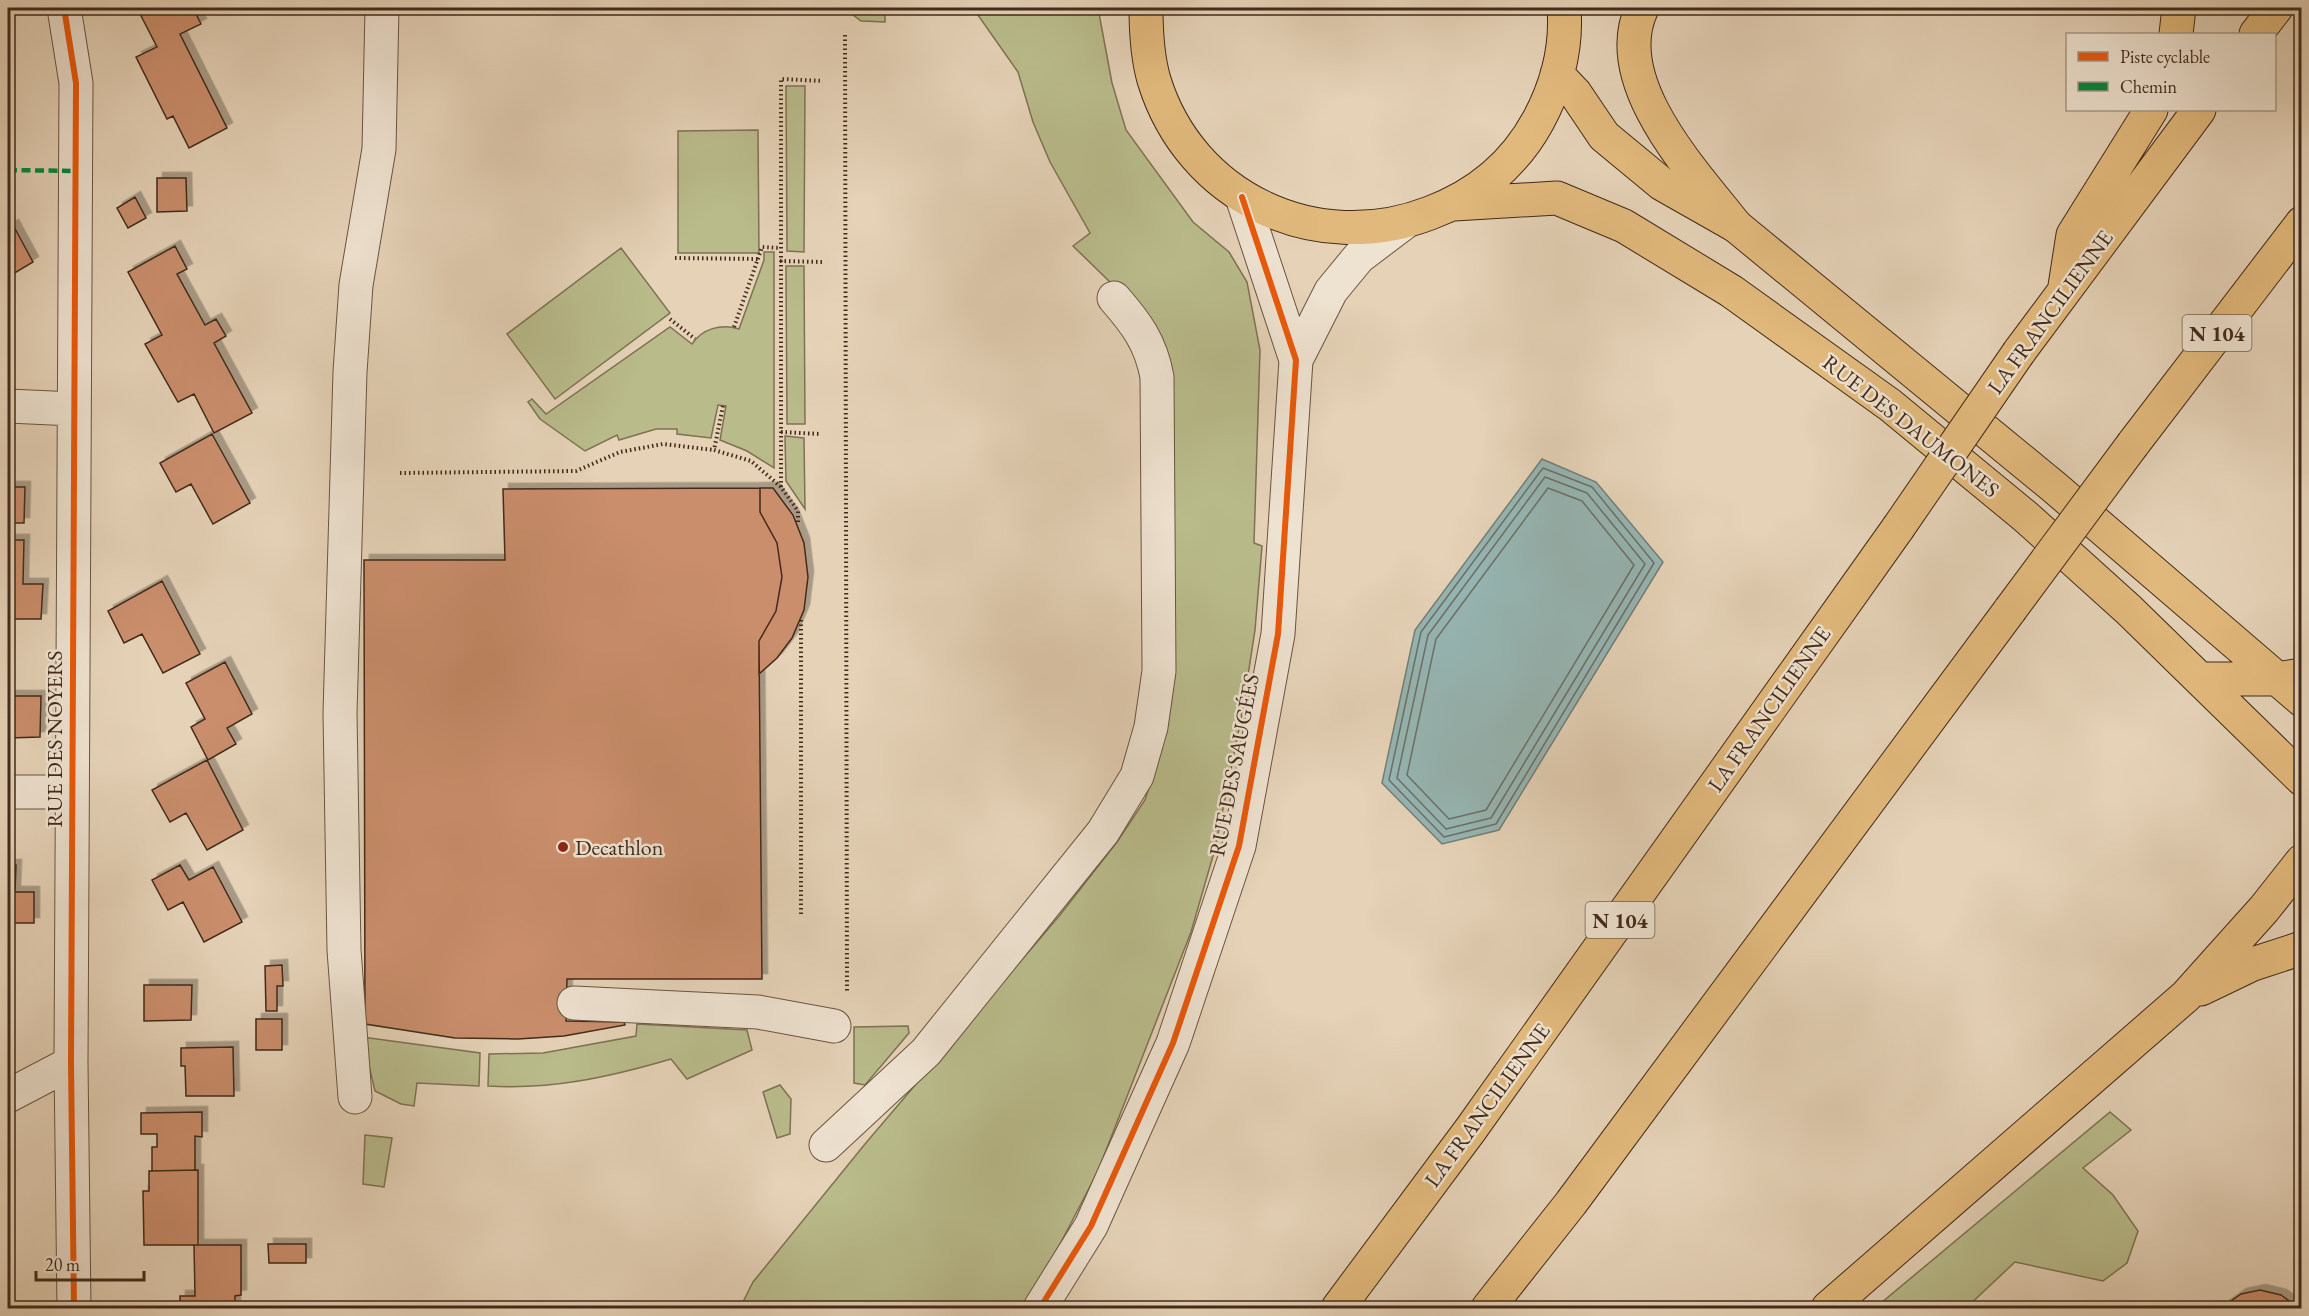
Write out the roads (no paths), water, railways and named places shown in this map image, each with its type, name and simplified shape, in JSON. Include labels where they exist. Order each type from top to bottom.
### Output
[{"type":"main road","points":[[1146,8],[1146,42],[1154,79],[1167,113],[1187,146],[1212,173],[1242,196],[1274,213],[1306,224],[1349,229],[1404,223],[1454,204],[1485,184],[1511,160],[1543,112],[1557,74],[1563,46],[1564,8]]},
{"type":"main road","points":[[1642,8],[1634,48],[1649,104],[1667,137],[1736,226]]},
{"type":"main road","points":[[2176,33],[2179,8]]},
{"type":"main road","points":[[2257,33],[2276,8]]},
{"type":"main road","name":"RUE DES DAUMONES","points":[[1557,74],[1575,93],[1604,136],[1662,184],[1736,226],[2289,677],[2301,700]]},
{"type":"main road","points":[[2064,291],[2073,235],[2150,111]]},
{"type":"main road","name":"LA FRANCILIENNE","points":[[1338,1308],[1471,1129],[1898,528],[2019,352],[2198,111]]},
{"type":"main road","name":"RUE DES DAUMONES","points":[[1454,204],[1557,198],[1624,226],[1731,291],[1890,405],[2017,509],[2201,679],[2301,779]]},
{"type":"main road","name":"N 104","points":[[1488,1308],[1571,1203],[2133,444],[2301,223]]},
{"type":"main road","points":[[2201,679],[2289,677]]},
{"type":"main road","points":[[1828,1308],[2186,996],[2264,909],[2301,861]]},
{"type":"main road","points":[[2186,996],[2253,964],[2301,948]]},
{"type":"street","name":"RUE DES NOYERS","points":[[64,8],[76,83],[71,1064],[74,1308]]},
{"type":"street","points":[[355,1097],[344,950],[340,713],[351,362],[356,285],[379,150],[382,8]]},
{"type":"street","name":"RUE DES SAUGÉES","points":[[1040,1308],[1091,1226],[1173,1043],[1239,846],[1278,634],[1296,360],[1242,196]]},
{"type":"street","name":"RUE DES SAUGÉES","points":[[1296,360],[1331,291],[1359,257],[1404,223]]},
{"type":"street","points":[[826,1144],[926,1052],[1103,832],[1137,776],[1151,727],[1159,672],[1157,377],[1154,358],[1143,333],[1114,298]]},
{"type":"street","points":[[8,406],[74,409]]},
{"type":"street","points":[[8,792],[72,792]]},
{"type":"street","points":[[574,1003],[758,1012],[834,1026]]},
{"type":"street","points":[[8,1096],[71,1064]]},
{"type":"water","points":[[1542,459],[1596,482],[1663,562],[1499,830],[1442,844],[1382,783],[1415,630]]},
{"type":"place","name":"Decathlon","points":[[563,847]]}]
